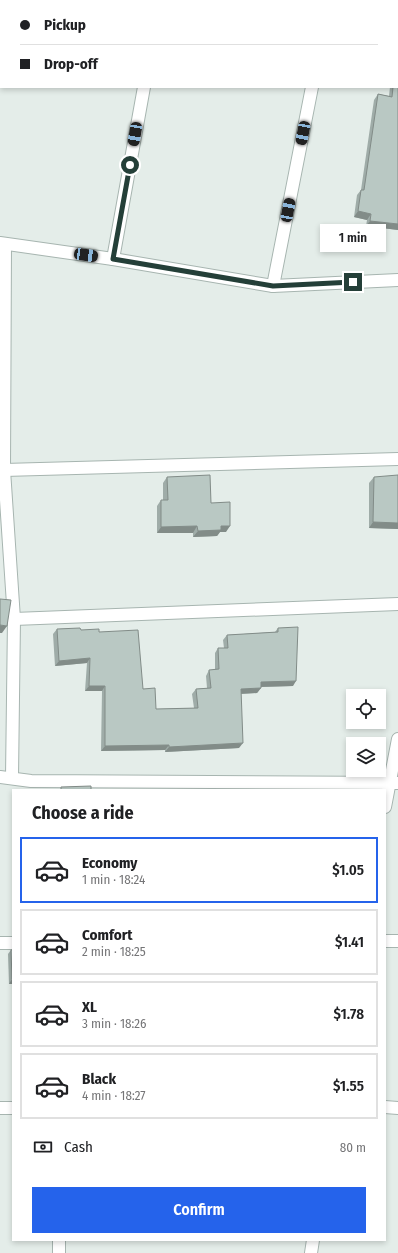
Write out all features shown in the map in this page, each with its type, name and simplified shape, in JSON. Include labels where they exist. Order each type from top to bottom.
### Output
[{"type":"street","points":[[113,259],[144,88]]},
{"type":"street","points":[[273,286],[312,88]]},
{"type":"street","points":[[394,783],[31,781],[6,777],[14,619],[4,470],[3,243],[113,259],[273,286],[398,280]]},
{"type":"street","points":[[4,470],[398,459]]},
{"type":"street","points":[[14,619],[398,604]]},
{"type":"street","points":[[386,804],[394,783],[398,739]]},
{"type":"street","points":[[386,941],[398,941]]},
{"type":"street","points":[[0,943],[12,943]]},
{"type":"street","points":[[386,1107],[398,1108]]},
{"type":"street","points":[[0,1108],[12,1108]]},
{"type":"street","points":[[59,1241],[59,1253]]},
{"type":"street","points":[[311,1253],[313,1241]]},
{"type":"building","points":[[393,88],[398,88],[398,224],[370,221],[371,214],[358,211],[361,190],[364,190],[378,94],[392,97]]},
{"type":"building","points":[[210,475],[211,503],[230,502],[230,526],[221,526],[221,530],[198,531],[197,526],[161,527],[161,500],[168,500],[167,477]]},
{"type":"building","points":[[398,475],[398,523],[373,522],[374,477]]},
{"type":"building","points":[[0,599],[11,600],[7,626],[0,625]]},
{"type":"building","points":[[298,627],[296,681],[261,682],[261,688],[241,689],[243,743],[169,747],[169,745],[105,746],[105,686],[89,686],[90,658],[59,661],[57,629],[99,629],[99,632],[138,630],[143,689],[155,688],[156,709],[198,708],[196,689],[211,688],[209,670],[219,669],[218,648],[228,648],[227,635],[278,632],[278,628]]},
{"type":"building","points":[[91,786],[91,789],[61,789],[61,787]]},
{"type":"building","points":[[11,950],[12,950],[12,979]]},
{"type":"route","points":[[130,165],[113,259],[273,286],[353,282]]}]
